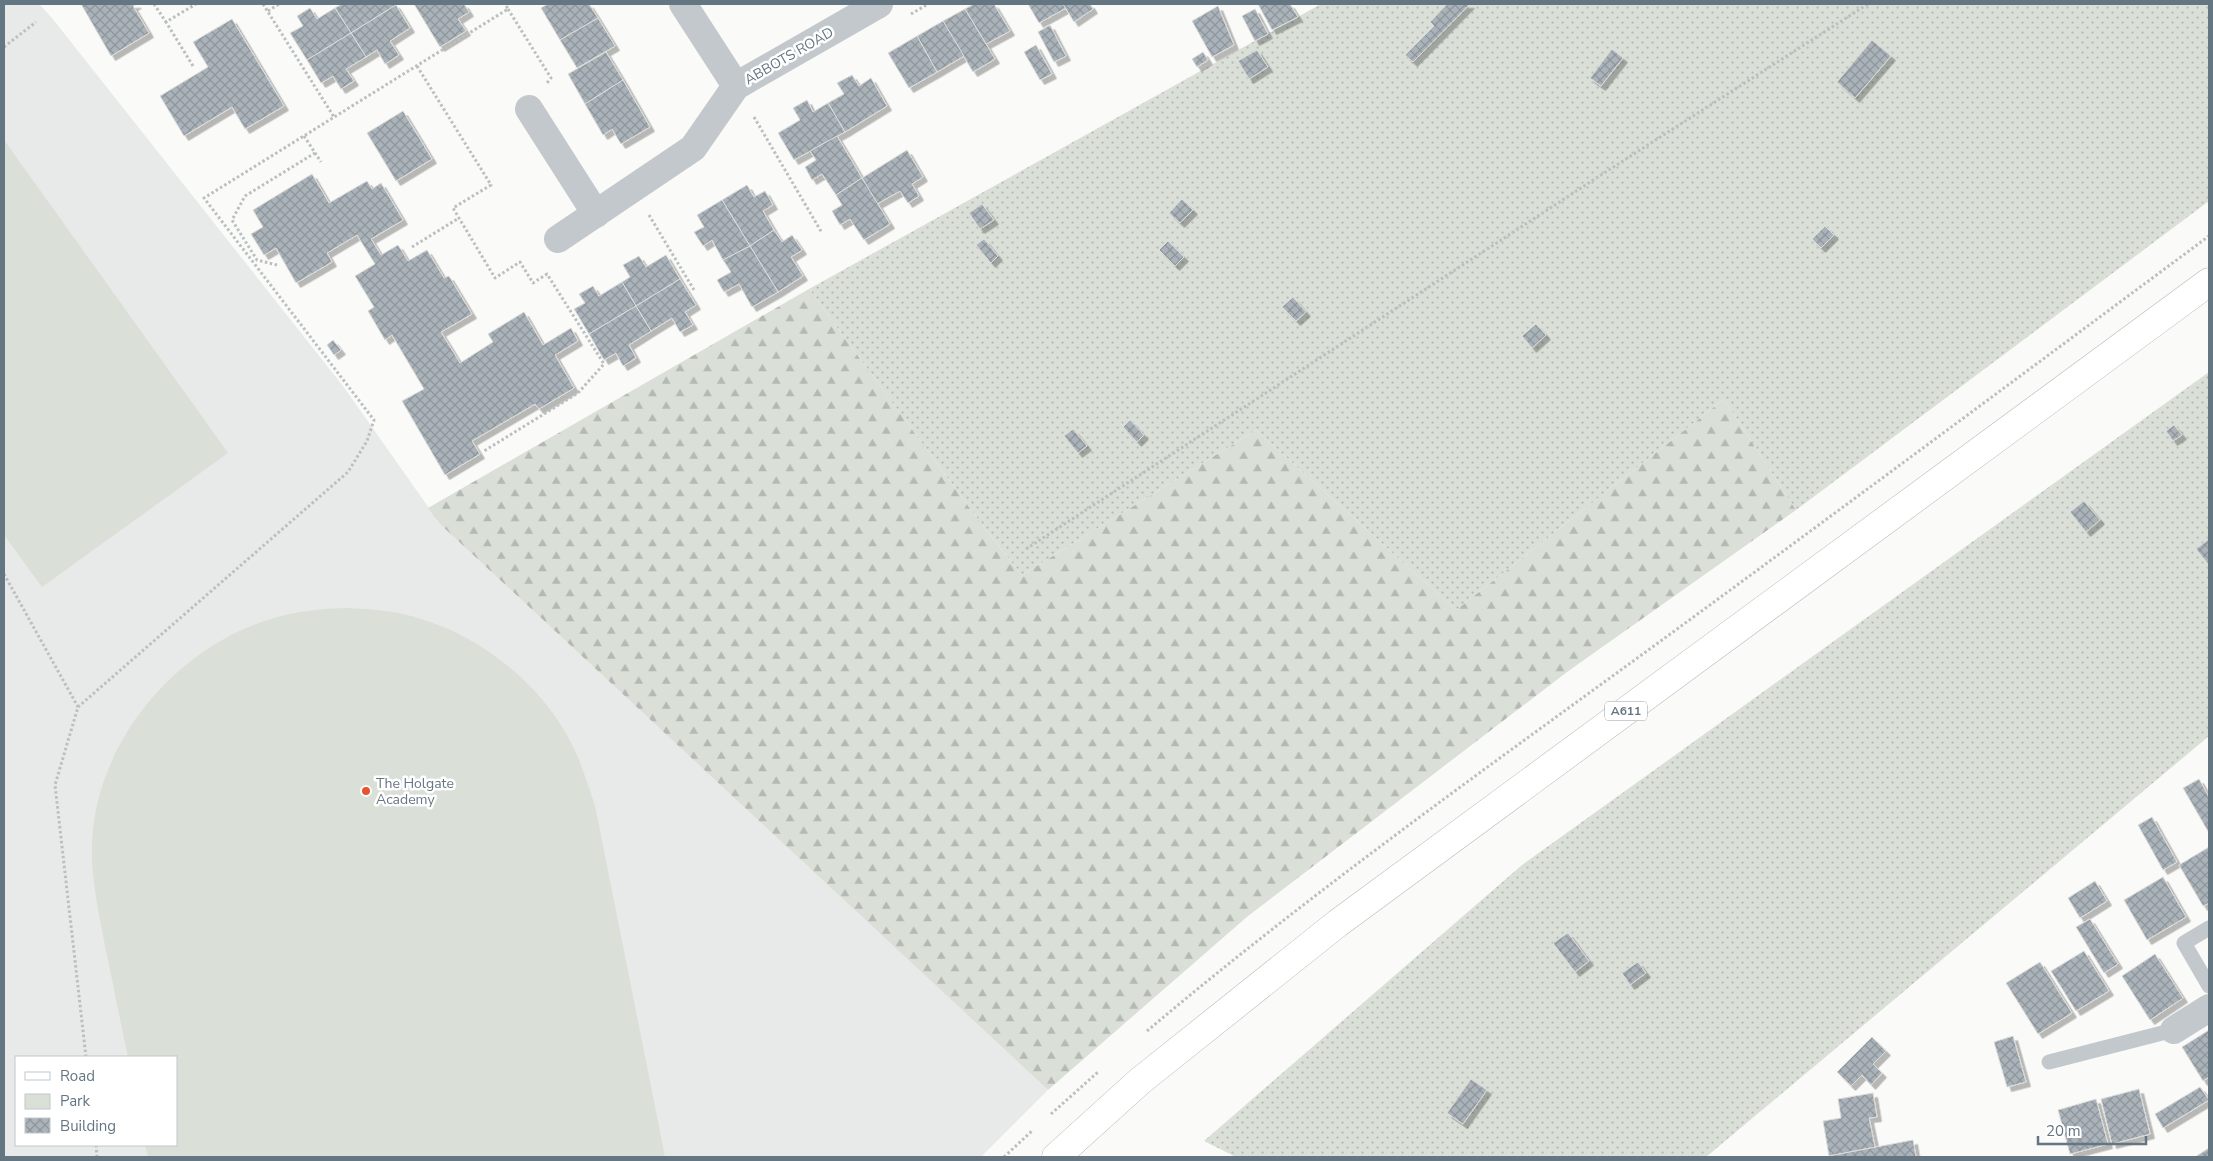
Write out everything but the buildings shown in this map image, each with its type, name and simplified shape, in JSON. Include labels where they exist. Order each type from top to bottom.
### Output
[{"type":"main road","name":"A611","points":[[1056,1157],[1140,1081],[1338,923],[2209,282]]},
{"type":"street","points":[[682,4],[736,86]]},
{"type":"street","name":"ABBOTS ROAD","points":[[558,239],[693,148],[736,86],[879,4]]},
{"type":"street","points":[[529,109],[596,214]]},
{"type":"street","points":[[2174,1030],[2209,1008]]},
{"type":"lane","points":[[2209,928],[2184,943],[2209,986]]},
{"type":"lane","points":[[2049,1062],[2174,1030]]},
{"type":"path","points":[[154,4],[193,66]]},
{"type":"path","points":[[166,22],[196,4]]},
{"type":"path","points":[[263,4],[334,117]]},
{"type":"path","points":[[268,11],[279,4]]},
{"type":"path","points":[[505,4],[551,78],[529,109]]},
{"type":"path","points":[[1026,549],[1610,169],[1868,4]]},
{"type":"path","points":[[86,1056],[55,785],[78,707],[348,472],[367,441],[374,420],[204,198],[508,9]]},
{"type":"path","points":[[4,47],[36,22]]},
{"type":"path","points":[[417,66],[491,185],[453,208],[495,278],[520,262],[532,283],[547,274],[604,364],[578,393],[484,451]]},
{"type":"path","points":[[736,86],[822,232]]},
{"type":"path","points":[[304,136],[321,162]]},
{"type":"path","points":[[276,265],[257,260],[232,220],[245,196],[315,153]]},
{"type":"path","points":[[632,189],[694,290]]},
{"type":"path","points":[[412,247],[459,218]]},
{"type":"path","points":[[4,574],[78,707]]},
{"type":"shaded area","name":"The Holgate Academy","points":[[4,4],[39,4],[52,18],[343,386],[441,525],[1048,1090],[981,1157],[4,1157]]},
{"type":"green space","points":[[1321,4],[2209,4],[2209,201],[1796,510],[1724,399],[1456,610],[1256,430],[1022,575],[986,530],[809,289]]},
{"type":"green space","points":[[4,140],[228,453],[42,587],[4,535]]},
{"type":"green space","points":[[809,289],[986,530],[1022,575],[1256,430],[1456,610],[1724,399],[1796,510],[1567,672],[1248,916],[1048,1090],[441,525],[428,508]]},
{"type":"green space","points":[[2209,372],[2209,736],[1706,1157],[1236,1157],[1204,1141],[1522,865]]},
{"type":"green space","points":[[327,609],[365,609],[403,614],[443,627],[465,637],[485,649],[523,679],[540,697],[567,735],[579,761],[595,806],[665,1157],[148,1157],[145,1146],[178,1146],[178,1056],[128,1056],[105,946],[93,871],[92,845],[97,807],[108,771],[125,736],[147,705],[173,676],[203,652],[236,633],[271,619],[290,614]]},
{"type":"place","name":"The Holgate Academy","points":[[366,791]]}]
